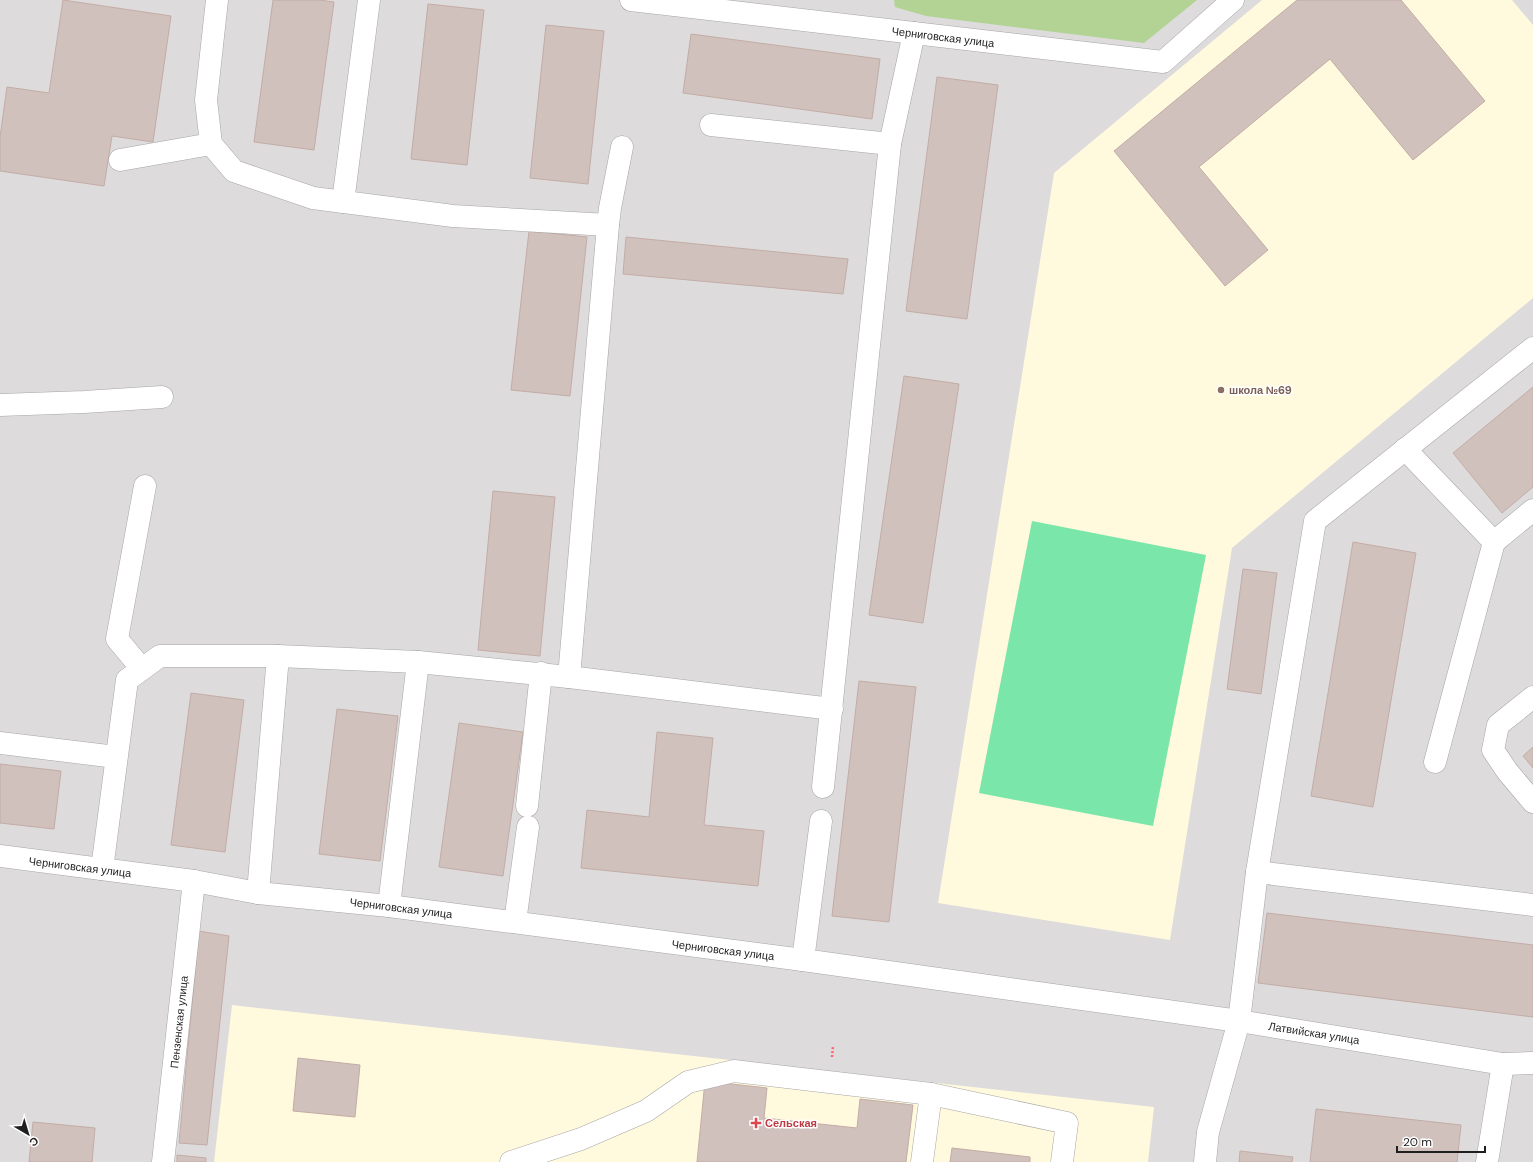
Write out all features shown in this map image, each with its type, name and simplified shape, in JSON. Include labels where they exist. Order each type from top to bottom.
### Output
[{"type":"street","points":[[217,0],[206,100],[211,144],[234,171],[313,198],[453,216],[608,225]]},
{"type":"street","points":[[342,202],[369,0]]},
{"type":"street","name":"Черниговская улица","points":[[631,0],[1163,62],[1233,0]]},
{"type":"street","points":[[823,787],[890,144],[914,33]]},
{"type":"street","points":[[711,125],[890,144]]},
{"type":"street","points":[[120,160],[211,144]]},
{"type":"street","points":[[569,676],[608,225],[622,147]]},
{"type":"street","points":[[1205,1162],[1208,1132],[1239,1021],[1257,872],[1315,522],[1533,348]]},
{"type":"street","points":[[0,405],[162,397]]},
{"type":"street","points":[[1405,450],[1494,542]]},
{"type":"street","points":[[142,669],[117,639],[145,486]]},
{"type":"street","points":[[1435,762],[1494,542],[1533,510]]},
{"type":"street","points":[[102,869],[127,680],[160,656],[278,656],[418,662],[569,676],[832,709]]},
{"type":"street","points":[[258,893],[278,656]]},
{"type":"street","points":[[389,906],[418,662]]},
{"type":"street","points":[[527,806],[541,673]]},
{"type":"street","points":[[1533,697],[1498,725],[1492,750],[1507,771],[1533,802]]},
{"type":"street","points":[[0,743],[116,757]]},
{"type":"street","points":[[803,960],[821,821]]},
{"type":"street","points":[[515,922],[528,827]]},
{"type":"street","name":"Черниговская улица","points":[[0,856],[194,881],[258,893],[389,906],[803,960],[1239,1021]]},
{"type":"street","points":[[1257,872],[1533,906]]},
{"type":"street","name":"Пензенская улица","points":[[163,1162],[194,881]]},
{"type":"street","name":"Латвийская улица","points":[[1239,1021],[1503,1064],[1533,1063]]},
{"type":"street","points":[[1487,1162],[1503,1064]]},
{"type":"street","points":[[511,1162],[581,1139],[646,1111],[688,1082],[734,1071],[931,1094],[1067,1123],[1062,1162]]},
{"type":"street","points":[[922,1162],[931,1094]]},
{"type":"shaded area","points":[[0,0],[1533,0],[1533,1162],[0,1162]]},
{"type":"shaded area","name":"школа №69","points":[[1262,0],[1512,0],[1533,25],[1533,298],[1232,548],[1170,940],[938,903],[1054,173]]},
{"type":"shaded area","points":[[232,1005],[1154,1107],[1148,1162],[214,1162]]},
{"type":"green space","points":[[894,0],[1197,0],[1144,43],[926,16],[895,7]]},
{"type":"green space","points":[[1032,521],[1206,555],[1153,826],[979,793]]},
{"type":"building","points":[[63,0],[171,16],[153,142],[112,136],[104,186],[0,171],[0,137],[7,87],[49,93]]},
{"type":"building","points":[[273,0],[319,0],[334,2],[314,150],[254,142]]},
{"type":"building","points":[[1297,0],[1401,0],[1485,101],[1413,160],[1330,59],[1199,167],[1268,250],[1225,286],[1114,151]]},
{"type":"building","points":[[428,4],[484,10],[467,165],[411,159]]},
{"type":"building","points":[[546,25],[604,31],[588,184],[530,178]]},
{"type":"building","points":[[691,34],[880,59],[872,119],[683,93]]},
{"type":"building","points":[[937,77],[998,85],[967,319],[906,311]]},
{"type":"building","points":[[529,231],[587,237],[570,396],[511,390]]},
{"type":"building","points":[[626,237],[848,259],[843,294],[623,274]]},
{"type":"building","points":[[904,376],[959,384],[923,623],[869,615]]},
{"type":"building","points":[[1533,387],[1533,487],[1502,513],[1453,453]]},
{"type":"building","points":[[493,491],[555,497],[540,656],[478,650]]},
{"type":"building","points":[[1353,542],[1416,553],[1373,807],[1311,796]]},
{"type":"building","points":[[1243,569],[1277,573],[1261,694],[1227,689]]},
{"type":"building","points":[[859,681],[916,687],[889,922],[832,916]]},
{"type":"building","points":[[191,693],[244,700],[225,852],[171,845]]},
{"type":"building","points":[[337,709],[398,716],[380,861],[319,854]]},
{"type":"building","points":[[459,723],[523,732],[503,876],[439,867]]},
{"type":"building","points":[[657,732],[713,738],[704,825],[764,831],[758,886],[581,868],[587,810],[649,817]]},
{"type":"building","points":[[1533,747],[1533,768],[1523,756]]},
{"type":"building","points":[[0,764],[61,771],[54,829],[0,823]]},
{"type":"building","points":[[1267,913],[1533,945],[1533,1017],[1258,983]]},
{"type":"building","points":[[199,931],[229,936],[207,1145],[179,1143]]},
{"type":"building","points":[[298,1058],[360,1065],[355,1117],[293,1111]]},
{"type":"building","name":"Сельская","points":[[705,1081],[767,1088],[764,1118],[857,1128],[860,1099],[913,1105],[906,1162],[697,1162]]},
{"type":"building","points":[[1316,1109],[1461,1125],[1457,1162],[1310,1162]]},
{"type":"building","points":[[33,1122],[95,1128],[92,1162],[29,1162]]},
{"type":"building","points":[[952,1148],[1030,1157],[1030,1162],[950,1162]]},
{"type":"building","points":[[1240,1151],[1293,1157],[1292,1162],[1239,1162]]},
{"type":"building","points":[[177,1155],[206,1158],[206,1162],[177,1162]]},
{"type":"place","name":"школа №69","points":[[1221,390]]},
{"type":"place","name":"Сельская","points":[[756,1123]]}]
